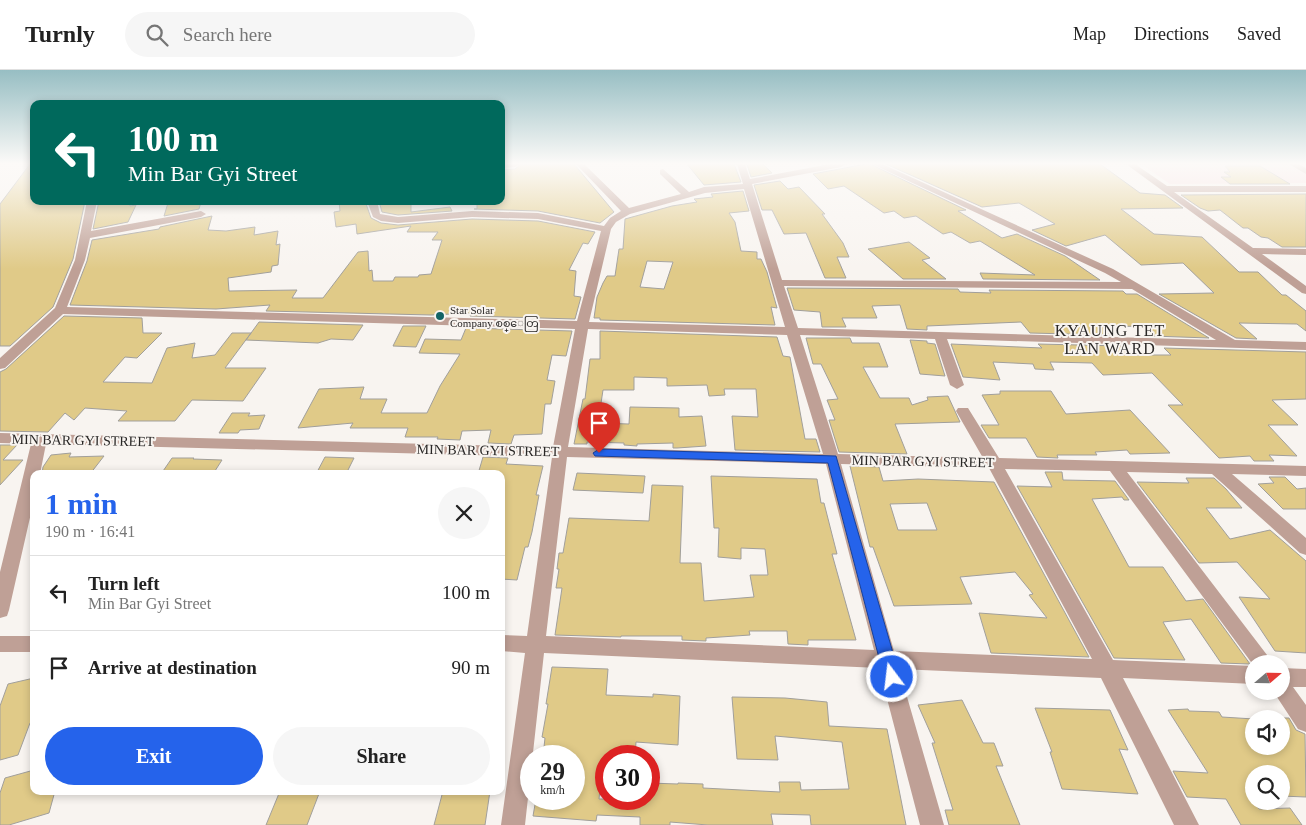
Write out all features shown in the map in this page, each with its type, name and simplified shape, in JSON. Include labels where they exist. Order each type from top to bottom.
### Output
[{"type":"street","points":[[615,199],[628,212]]},
{"type":"street","points":[[513,825],[560,452],[582,326],[606,229],[613,220],[628,212],[672,199]]},
{"type":"street","points":[[753,199],[832,459],[932,825]]},
{"type":"street","points":[[953,199],[1109,271],[1232,344]]},
{"type":"street","points":[[1179,199],[1306,291]]},
{"type":"street","points":[[0,366],[60,310],[80,260],[87,235],[91,205]]},
{"type":"street","points":[[373,205],[376,215],[381,218],[398,220],[472,214],[538,216],[606,229]]},
{"type":"street","points":[[87,235],[201,214]]},
{"type":"street","points":[[1251,251],[1306,252]]},
{"type":"street","points":[[779,283],[1135,286]]},
{"type":"street","points":[[60,310],[1306,346]]},
{"type":"street","points":[[938,334],[957,385]]},
{"type":"street","points":[[963,410],[995,463],[1108,669],[1187,825]]},
{"type":"street","name":"MIN BAR GYI STREET","points":[[0,438],[1306,471]]},
{"type":"street","points":[[33,470],[40,439]]},
{"type":"street","points":[[1114,466],[1257,655]]},
{"type":"street","points":[[1216,469],[1306,548]]},
{"type":"street","points":[[0,610],[30,482]]},
{"type":"street","points":[[505,643],[1245,675]]},
{"type":"street","points":[[0,644],[30,644]]},
{"type":"street","points":[[1290,677],[1306,678]]},
{"type":"street","points":[[1290,700],[1306,722]]},
{"type":"building","points":[[4,199],[30,199],[30,205],[84,205],[73,259],[53,307],[10,346],[0,346],[0,204]]},
{"type":"building","points":[[505,199],[603,199],[614,212],[600,223],[538,211],[474,209],[477,209],[477,205],[505,205]]},
{"type":"building","points":[[694,199],[745,199],[749,211],[729,213],[735,222],[741,251],[757,252],[757,259],[761,259],[767,272],[777,308],[771,307],[775,325],[600,320],[600,318],[594,318],[597,297],[603,283],[607,276],[615,276],[619,249],[623,249],[625,219],[672,206],[697,202]],"holes":[[[647,261],[673,262],[664,289],[640,287]]]},
{"type":"building","points":[[759,199],[811,199],[825,214],[822,214],[843,243],[849,257],[837,257],[846,278],[825,278],[806,233],[784,234],[772,210],[762,210]]},
{"type":"building","points":[[864,199],[944,199],[966,210],[958,211],[1002,238],[1017,234],[1065,256],[1100,280],[983,279],[980,273],[1035,275],[980,241],[970,243],[951,232],[943,234],[916,216],[904,218],[894,211],[884,213]]},
{"type":"building","points":[[965,199],[1171,199],[1183,208],[1121,209],[1154,234],[1202,237],[1239,272],[1258,272],[1282,295],[1286,295],[1306,311],[1306,331],[1297,324],[1239,323],[1257,339],[1236,338],[1159,294],[1214,293],[1183,263],[1141,265],[1105,235],[1066,246],[1032,230],[1055,224],[1019,203],[982,207]]},
{"type":"building","points":[[1187,199],[1306,199],[1306,247],[1282,247],[1268,238],[1261,237],[1248,228],[1243,228],[1220,210],[1208,211]]},
{"type":"building","points":[[98,205],[136,205],[128,222],[93,229]]},
{"type":"building","points":[[167,205],[200,205],[199,209],[164,216]]},
{"type":"building","points":[[339,205],[366,205],[371,218],[381,223],[398,225],[472,219],[538,221],[595,232],[588,244],[583,243],[569,270],[576,271],[574,296],[581,297],[575,319],[470,316],[472,313],[431,315],[266,311],[270,305],[216,309],[70,305],[87,261],[92,240],[159,229],[160,227],[212,216],[208,230],[226,231],[255,227],[254,235],[278,231],[276,245],[280,244],[278,265],[272,266],[271,272],[228,278],[229,291],[297,290],[292,298],[323,298],[358,252],[368,251],[369,271],[372,270],[373,281],[393,281],[395,277],[418,277],[419,275],[431,274],[442,240],[432,240],[438,232],[407,232],[411,226],[357,234],[356,224],[336,227],[334,212],[340,211]]},
{"type":"building","points":[[380,205],[411,205],[411,212],[450,207],[452,211],[398,215],[382,212]]},
{"type":"building","points":[[909,242],[930,258],[922,260],[946,279],[903,279],[868,249]]},
{"type":"building","points":[[787,288],[958,289],[960,292],[991,293],[989,290],[1123,291],[1126,294],[1137,294],[1209,338],[1152,336],[1141,326],[1103,327],[1110,335],[1030,333],[1021,322],[927,326],[927,330],[907,329],[900,305],[872,306],[877,318],[842,318],[846,327],[822,327],[820,312],[794,310]]},
{"type":"building","points":[[64,316],[142,318],[143,333],[162,333],[137,358],[125,357],[103,382],[152,383],[167,348],[195,343],[192,358],[215,355],[232,333],[251,333],[225,368],[266,368],[243,401],[192,400],[175,421],[118,421],[127,411],[85,408],[74,420],[65,413],[48,432],[0,431],[0,372],[6,369]]},
{"type":"building","points":[[259,322],[363,325],[353,340],[331,339],[318,343],[246,340]]},
{"type":"building","points":[[403,326],[426,326],[416,347],[393,346]]},
{"type":"building","points":[[466,328],[572,331],[566,356],[552,355],[547,380],[555,381],[551,404],[545,404],[542,434],[514,435],[511,444],[488,443],[491,430],[462,431],[460,440],[437,439],[438,437],[405,437],[408,428],[350,428],[353,423],[298,428],[319,389],[364,387],[360,399],[387,399],[381,413],[427,413],[440,386],[460,354],[419,353],[425,339],[461,340]]},
{"type":"building","points":[[600,331],[777,337],[783,356],[790,357],[805,439],[816,439],[820,452],[735,450],[732,416],[758,417],[756,389],[724,389],[725,395],[709,396],[707,385],[667,386],[667,378],[634,377],[634,390],[603,390],[598,423],[629,424],[630,407],[679,408],[679,417],[702,416],[706,446],[673,448],[673,443],[637,444],[637,446],[624,445],[624,443],[587,442],[587,444],[574,444],[583,399],[585,399],[590,359],[600,359]]},
{"type":"building","points":[[806,338],[850,338],[852,343],[879,343],[888,367],[863,367],[880,398],[909,398],[912,405],[928,400],[927,397],[948,396],[960,422],[895,424],[907,454],[839,452],[829,420],[835,420],[827,400],[838,399],[821,364],[813,364]]},
{"type":"building","points":[[910,340],[927,341],[927,343],[935,344],[945,376],[920,374]]},
{"type":"building","points":[[951,344],[1042,348],[1038,344],[1121,346],[1130,355],[1171,355],[1164,348],[1306,352],[1306,399],[1272,400],[1298,425],[1268,425],[1297,456],[1269,455],[1274,461],[1254,461],[1250,456],[1219,458],[1168,405],[1183,405],[1152,373],[1103,375],[1092,363],[1050,362],[1054,370],[1035,369],[1033,364],[993,362],[1000,380],[963,377]]},
{"type":"building","points":[[1000,391],[1051,391],[1066,414],[1130,410],[1170,453],[1130,454],[1127,450],[1095,452],[1097,455],[1057,455],[1058,458],[1037,457],[1026,438],[989,438],[981,425],[999,425],[982,395],[1000,394]]},
{"type":"building","points":[[232,413],[250,413],[248,416],[265,415],[259,429],[240,430],[238,433],[219,433]]},
{"type":"building","points":[[0,445],[17,445],[3,460],[23,460],[0,485]]},
{"type":"building","points":[[71,453],[69,457],[104,456],[93,470],[43,470],[51,455]]},
{"type":"building","points":[[325,457],[354,458],[348,470],[318,470]]},
{"type":"building","points":[[483,457],[508,458],[506,464],[543,466],[536,495],[539,495],[532,532],[528,547],[525,547],[517,580],[505,579],[505,470],[479,470]]},
{"type":"building","points":[[172,458],[222,460],[216,470],[164,470]]},
{"type":"building","points":[[850,466],[879,467],[883,481],[918,479],[994,482],[1089,657],[991,653],[979,613],[1047,618],[1029,595],[1033,594],[1015,572],[960,577],[972,604],[894,606],[873,547],[870,547]],"holes":[[[927,503],[937,530],[898,530],[890,504]]]},
{"type":"building","points":[[1045,472],[1062,472],[1063,480],[1115,481],[1129,500],[1124,500],[1122,497],[1092,499],[1129,567],[1163,567],[1186,601],[1203,599],[1245,657],[1245,664],[1221,663],[1191,619],[1163,622],[1185,660],[1114,658],[1017,486],[1052,487]]},
{"type":"building","points":[[577,473],[645,476],[643,493],[573,490]]},
{"type":"building","points":[[711,476],[817,479],[821,503],[824,503],[837,554],[832,554],[856,640],[808,640],[808,645],[788,644],[787,631],[749,631],[750,635],[706,638],[706,641],[682,640],[682,636],[555,635],[562,588],[556,588],[559,569],[557,569],[559,553],[563,553],[569,518],[649,521],[652,485],[683,486],[680,563],[701,563],[704,601],[754,597],[750,575],[768,575],[765,549],[741,548],[741,559],[718,557],[719,528],[714,528]]},
{"type":"building","points":[[1269,477],[1285,477],[1297,489],[1306,488],[1306,509],[1283,509],[1258,484],[1274,483]]},
{"type":"building","points":[[1186,478],[1214,478],[1242,508],[1206,508],[1230,539],[1270,530],[1306,561],[1306,653],[1275,651],[1239,597],[1270,599],[1237,562],[1199,563],[1137,482],[1189,483]]},
{"type":"building","points":[[552,667],[608,669],[606,695],[653,697],[653,694],[680,696],[678,745],[636,742],[636,745],[595,745],[595,810],[660,810],[660,783],[703,784],[703,788],[780,792],[779,782],[800,782],[801,790],[849,789],[842,742],[775,736],[778,760],[737,759],[732,697],[785,698],[827,702],[829,726],[887,729],[906,825],[811,825],[810,815],[771,814],[773,825],[708,825],[670,822],[670,825],[640,825],[640,817],[597,815],[596,821],[533,816],[534,810],[585,810],[585,745],[544,745],[545,738],[542,737],[548,704],[546,704]]},
{"type":"building","points":[[30,679],[30,723],[18,755],[0,760],[0,706],[8,684]]},
{"type":"building","points":[[962,700],[983,743],[994,743],[1003,766],[996,766],[1020,825],[949,825],[945,810],[953,810],[932,743],[935,743],[918,705]]},
{"type":"building","points":[[1035,708],[1110,710],[1128,750],[1119,749],[1138,794],[1062,789],[1050,752],[1052,752]]},
{"type":"building","points":[[1188,709],[1189,711],[1219,712],[1222,717],[1245,718],[1245,755],[1290,755],[1290,720],[1296,730],[1305,734],[1306,797],[1290,796],[1290,765],[1245,765],[1245,810],[1290,810],[1290,808],[1302,825],[1241,825],[1226,799],[1187,797],[1173,771],[1208,773],[1168,710]]},
{"type":"building","points":[[30,771],[30,795],[54,795],[49,813],[9,825],[0,825],[0,793],[5,778]]},
{"type":"building","points":[[278,795],[318,795],[307,825],[266,825]]},
{"type":"building","points":[[442,795],[489,795],[485,825],[434,825]]},
{"type":"place","name":"Star Solar Company စစ္ေတြ","points":[[440,316]]},
{"type":"district","name":"KYAUNG TET LAN WARD","points":[[1110,339]]},
{"type":"route","points":[[599,453],[832,459],[892,677]]}]
